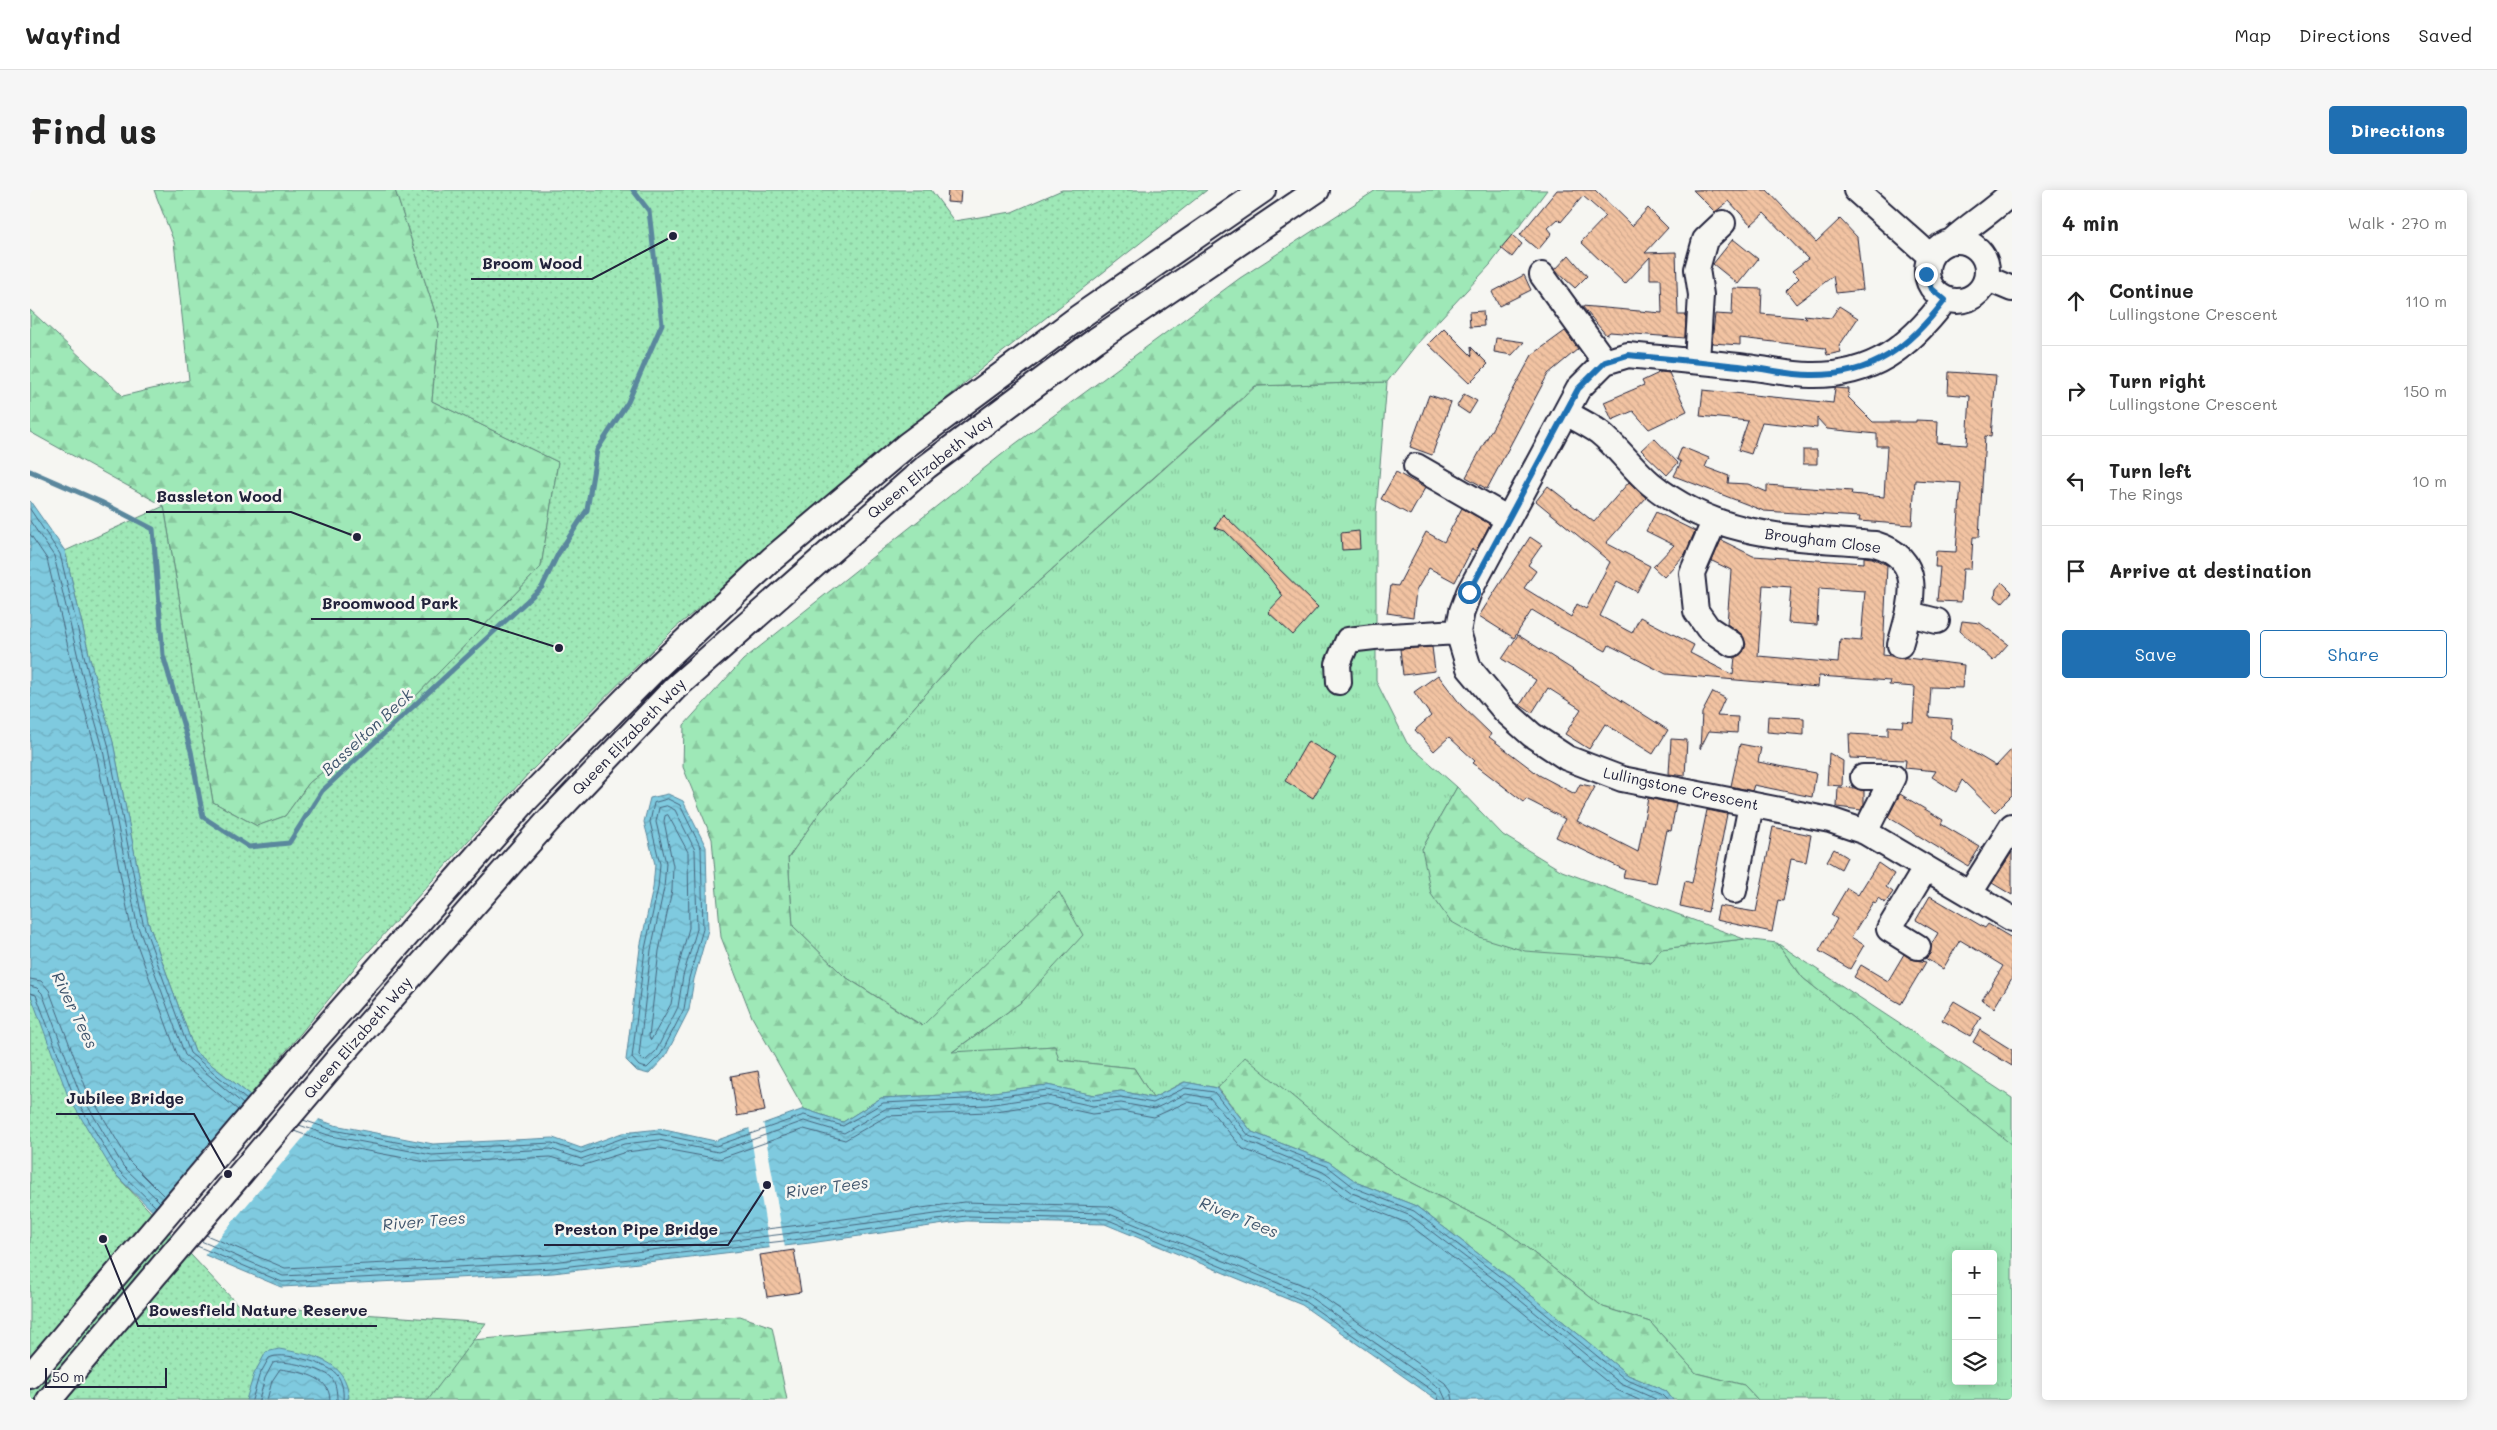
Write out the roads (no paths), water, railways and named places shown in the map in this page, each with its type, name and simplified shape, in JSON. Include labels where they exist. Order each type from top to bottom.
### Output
[{"type":"street","name":"Queen Elizabeth Way","points":[[30,1376],[314,1041],[526,800],[653,671],[772,559],[907,444],[1079,317],[1263,190]]},
{"type":"street","name":"Queen Elizabeth Way","points":[[49,1400],[337,1060],[548,821],[675,688],[793,582],[926,467],[1096,340],[1317,190]]},
{"type":"street","points":[[1856,190],[1930,256]]},
{"type":"street","points":[[1952,240],[1974,246],[1982,253],[1987,265],[1988,279],[1979,293],[1967,301],[1945,300],[1932,289],[1926,274],[1930,256],[1941,245],[1952,240],[2005,199]]},
{"type":"street","points":[[1982,253],[2005,199]]},
{"type":"street","points":[[1698,361],[1701,295],[1697,269],[1705,240],[1722,223]]},
{"type":"street","points":[[1542,275],[1605,362]]},
{"type":"street","points":[[1988,279],[2012,289]]},
{"type":"street","points":[[1339,682],[1338,664],[1348,640],[1458,632],[1462,611],[1469,592],[1578,389],[1605,362],[1628,355],[1698,361],[1812,375],[1848,371],[1872,365],[1901,349],[1929,321],[1945,300]]},
{"type":"street","name":"Brougham Close","points":[[1566,413],[1599,432],[1649,483],[1683,507],[1714,522],[1748,532],[1875,544],[1888,548],[1906,563],[1913,583],[1909,614],[1900,645]]},
{"type":"street","points":[[1416,466],[1508,518]]},
{"type":"street","points":[[1714,522],[1692,573],[1696,611],[1708,628],[1732,644]]},
{"type":"street","points":[[1909,614],[1937,621]]},
{"type":"street","name":"Lullingstone Crescent","points":[[1458,632],[1470,668],[1488,692],[1532,735],[1567,758],[1622,779],[1830,820],[1865,832],[2012,919]]},
{"type":"street","points":[[1864,777],[1904,778],[1865,832]]},
{"type":"street","points":[[1734,891],[1751,805]]},
{"type":"street","points":[[1970,893],[2012,826]]},
{"type":"street","points":[[1918,947],[1889,930],[1925,869]]},
{"type":"water","name":"River Tees","points":[[30,501],[65,551],[92,667],[113,742],[148,922],[195,1052],[250,1095],[334,1125],[433,1144],[553,1138],[581,1148],[622,1133],[660,1129],[715,1141],[804,1109],[843,1122],[881,1098],[986,1093],[1047,1085],[1094,1095],[1121,1091],[1153,1098],[1185,1082],[1217,1088],[1252,1132],[1329,1162],[1358,1183],[1416,1206],[1510,1278],[1628,1375],[1666,1391],[1673,1400],[1437,1400],[1302,1305],[1105,1224],[966,1221],[810,1243],[553,1273],[281,1287],[191,1249],[114,1173],[68,1096],[30,993]]},
{"type":"water","points":[[668,794],[683,801],[706,847],[708,930],[694,979],[689,1010],[665,1057],[649,1074],[637,1071],[626,1060],[640,948],[653,888],[655,864],[644,822],[650,798]]},
{"type":"water","points":[[279,1349],[315,1357],[334,1367],[342,1375],[347,1385],[349,1398],[345,1400],[246,1400],[254,1374],[266,1352]]},
{"type":"waterway","name":"Basselton Beck","points":[[30,471],[101,502],[153,529],[163,655],[191,751],[203,817],[249,847],[289,843],[322,791],[542,587],[558,554],[587,510],[597,450],[628,402],[662,324],[649,211],[633,190]]},
{"type":"place","name":"Broom Wood","points":[[673,236]]},
{"type":"place","name":"Bassleton Wood","points":[[357,537]]},
{"type":"place","name":"Broomwood Park","points":[[559,648]]},
{"type":"place","name":"Jubilee Bridge","points":[[228,1174]]},
{"type":"place","name":"Preston Pipe Bridge","points":[[767,1185]]},
{"type":"place","name":"Bowesfield Nature Reserve","points":[[103,1239]]}]
